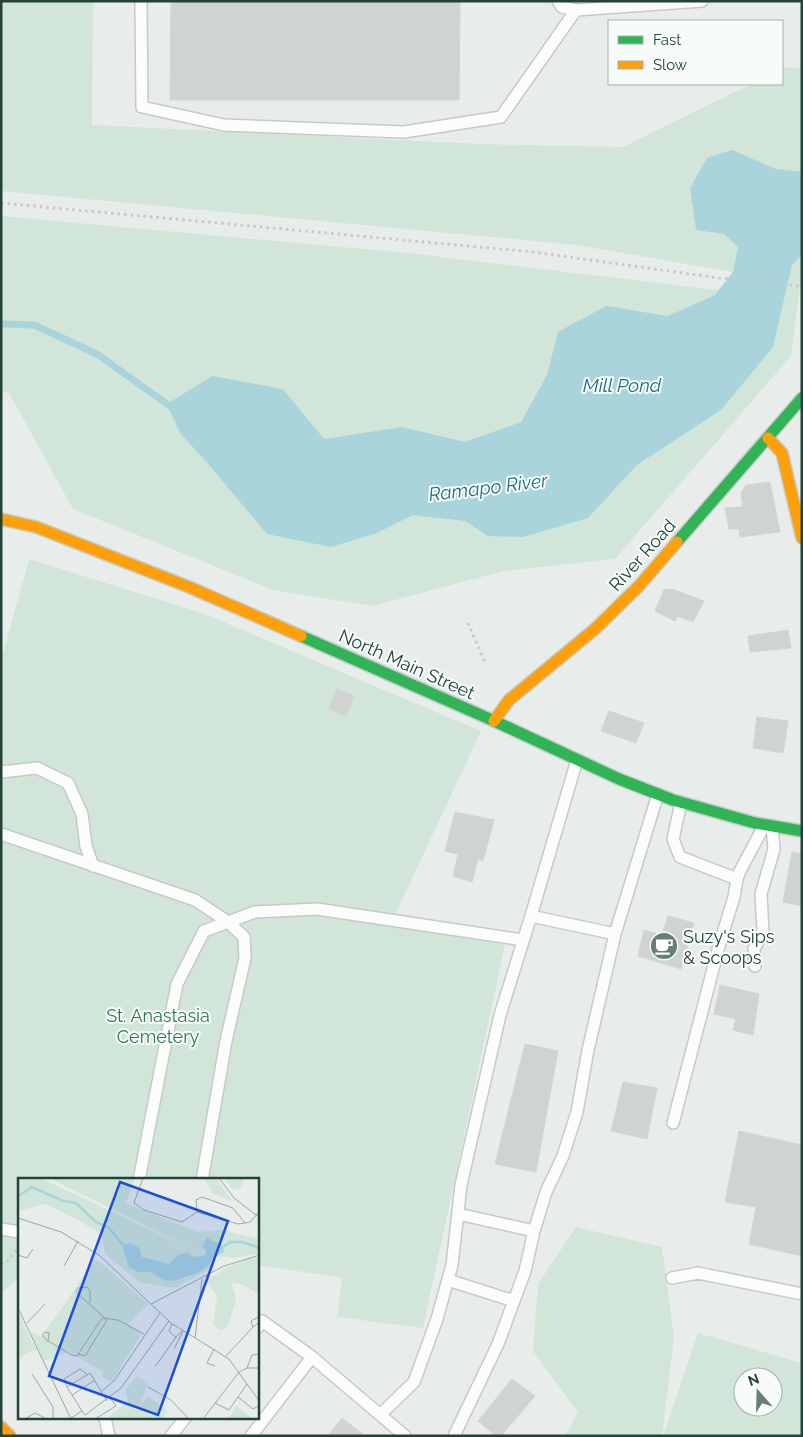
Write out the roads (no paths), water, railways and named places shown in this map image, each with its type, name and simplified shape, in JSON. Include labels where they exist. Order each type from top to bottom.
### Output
[{"type":"street","name":"River Road","points":[[494,721],[509,700],[595,628],[639,586],[802,398]]},
{"type":"street","points":[[768,438],[782,453],[802,538]]},
{"type":"street","name":"North Main Street","points":[[1,519],[36,527],[189,587],[494,721],[619,779],[681,803],[755,823],[802,830]]},
{"type":"street","points":[[1,1427],[10,1436]]},
{"type":"lane","points":[[141,1],[142,107],[224,125],[404,132],[501,117],[576,10]]},
{"type":"lane","points":[[558,1],[562,7],[576,10],[702,1]]},
{"type":"lane","points":[[381,1414],[414,1382],[437,1319],[452,1265],[461,1185],[500,1015],[577,760]]},
{"type":"lane","points":[[1,772],[37,768],[68,783],[82,814],[86,846],[93,866]]},
{"type":"lane","points":[[454,1436],[498,1344],[525,1271],[534,1231],[546,1192],[563,1156],[577,1112],[588,1050],[615,934],[658,794]]},
{"type":"lane","points":[[681,803],[673,839],[680,858],[738,879]]},
{"type":"lane","points":[[673,1123],[718,946],[734,897],[740,871],[768,825]]},
{"type":"lane","points":[[755,966],[754,949],[763,932],[761,894],[774,849],[768,825]]},
{"type":"lane","points":[[1,834],[196,900],[228,922],[244,937],[244,958],[226,1041],[202,1178]]},
{"type":"lane","points":[[139,1178],[177,984],[204,930],[255,912],[317,909],[523,940]]},
{"type":"lane","points":[[531,916],[615,934]]},
{"type":"lane","points":[[458,1214],[534,1231]]},
{"type":"lane","points":[[1,1229],[18,1232]]},
{"type":"lane","points":[[672,1278],[698,1273],[802,1294]]},
{"type":"lane","points":[[448,1280],[514,1301]]},
{"type":"lane","points":[[259,1326],[262,1321],[312,1357],[405,1436]]},
{"type":"lane","points":[[251,1436],[312,1357]]},
{"type":"lane","points":[[105,1420],[109,1436]]},
{"type":"lane","points":[[171,1436],[183,1420]]},
{"type":"water","name":"Mill Pond","points":[[732,150],[776,169],[802,172],[802,255],[792,265],[773,347],[721,410],[637,465],[588,518],[523,537],[488,536],[465,521],[413,515],[377,533],[331,547],[267,534],[180,433],[167,404],[212,376],[283,389],[324,439],[402,427],[465,442],[521,422],[547,375],[558,332],[606,306],[668,316],[715,295],[733,272],[738,247],[724,234],[696,230],[690,188],[707,158]]},
{"type":"waterway","name":"Ramapo River","points":[[1,324],[34,325],[97,354],[174,409]]},
{"type":"place","name":"Suzy's Sips & Scoops","points":[[664,946]]},
{"type":"park label","name":"St. Anastasia Cemetery","points":[[158,1025]]}]
